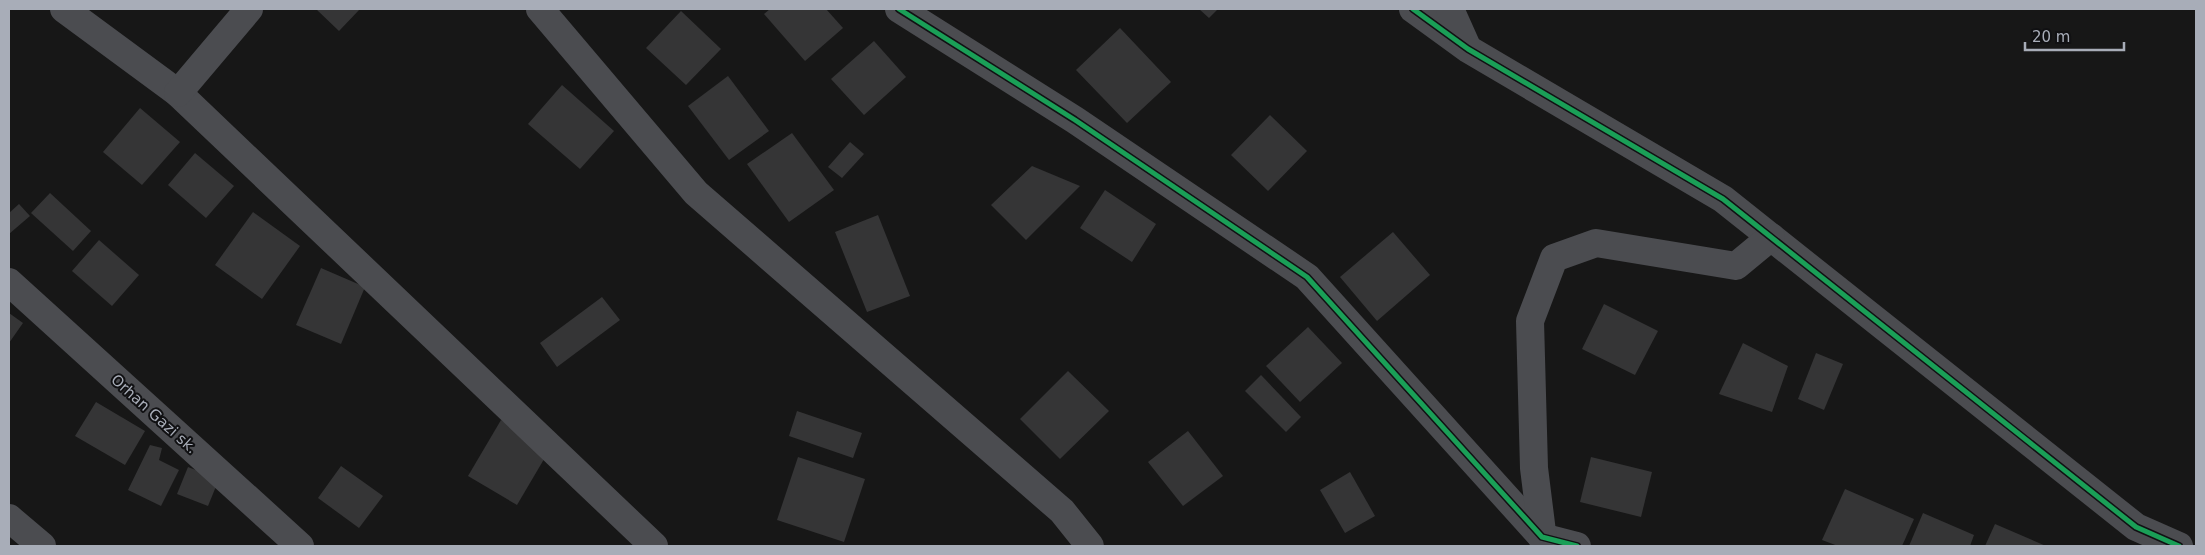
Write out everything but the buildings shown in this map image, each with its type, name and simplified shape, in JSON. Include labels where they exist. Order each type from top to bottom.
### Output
[{"type":"street","points":[[64,9],[178,93],[654,546]]},
{"type":"street","points":[[178,93],[248,9]]},
{"type":"street","points":[[540,9],[696,193],[1062,511],[1090,546]]},
{"type":"street","points":[[899,9],[1076,120],[1307,277],[1537,543],[1577,546]]},
{"type":"street","points":[[1413,9],[1468,49],[1722,198],[2136,527],[2180,546]]},
{"type":"street","points":[[1450,9],[1468,49]]},
{"type":"street","points":[[1537,543],[1530,320],[1554,258],[1596,243],[1736,266],[1771,237]]},
{"type":"street","name":"Orhan Gazi sk.","points":[[9,282],[300,546]]},
{"type":"street","points":[[9,518],[42,546]]},
{"type":"cycle path","points":[[899,9],[1075,120],[1307,277],[1542,537],[1577,546]]},
{"type":"cycle path","points":[[1413,9],[1468,49],[1723,199],[2136,527],[2179,546]]}]
